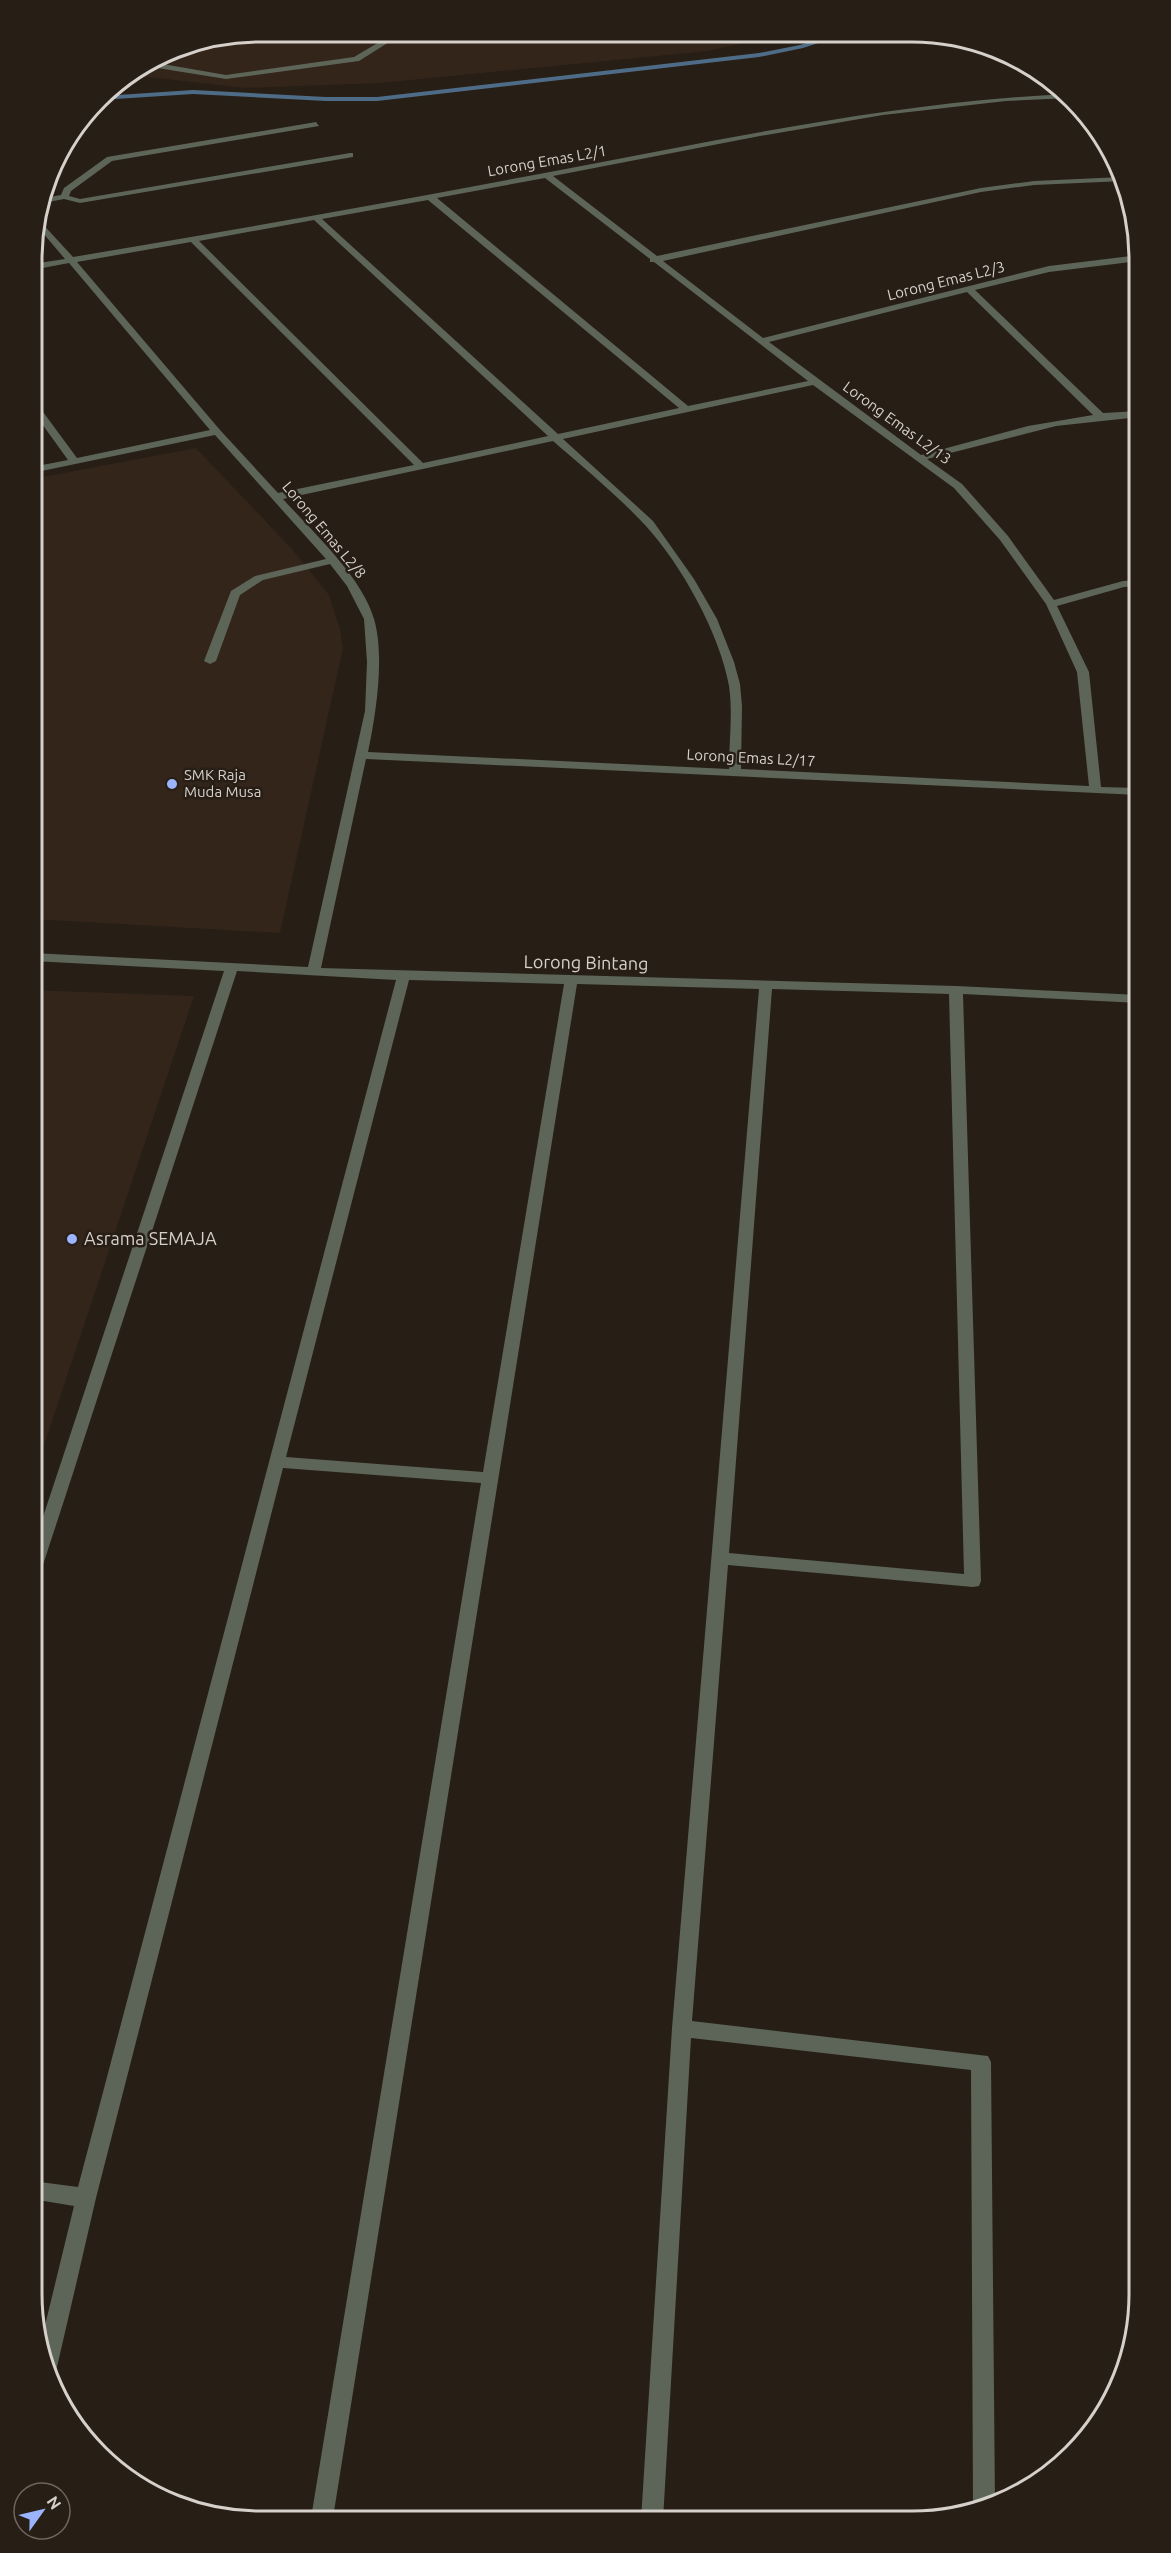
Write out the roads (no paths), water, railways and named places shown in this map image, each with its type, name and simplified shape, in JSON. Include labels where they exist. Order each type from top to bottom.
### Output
[{"type":"street","points":[[159,66],[226,78],[356,59],[385,42]]},
{"type":"street","name":"Lorong Emas L2/1","points":[[42,265],[546,175],[869,113],[957,103],[1056,97]]},
{"type":"street","points":[[64,197],[67,190],[110,159],[316,124]]},
{"type":"street","points":[[50,200],[64,197],[80,201],[350,154]]},
{"type":"street","name":"Lorong Emas L2/13","points":[[546,175],[653,260],[958,486],[1004,538],[1051,604],[1083,672],[1095,789]]},
{"type":"street","points":[[653,260],[981,190],[1034,183],[1113,179]]},
{"type":"street","points":[[429,196],[686,409]]},
{"type":"street","points":[[315,217],[649,523],[688,576],[715,626],[734,685],[735,772]]},
{"type":"street","name":"Lorong Emas L2/8","points":[[44,230],[217,432],[333,560],[352,585],[369,619],[373,662],[371,711],[314,971]]},
{"type":"street","points":[[193,239],[420,465]]},
{"type":"street","name":"Lorong Emas L2/3","points":[[761,341],[1049,269],[1129,259]]},
{"type":"street","points":[[969,289],[1099,415]]},
{"type":"street","points":[[276,496],[815,382]]},
{"type":"street","points":[[920,458],[1039,426],[1099,415],[1129,414]]},
{"type":"street","points":[[42,417],[74,461]]},
{"type":"street","points":[[42,468],[217,432]]},
{"type":"street","points":[[210,661],[235,593],[259,578],[333,560]]},
{"type":"street","points":[[1051,604],[1129,584]]},
{"type":"street","name":"Lorong Emas L2/17","points":[[362,755],[1129,791]]},
{"type":"street","name":"Lorong Bintang","points":[[42,958],[403,976],[956,990],[1129,999]]},
{"type":"street","points":[[42,1544],[232,967]]},
{"type":"street","points":[[50,2352],[86,2198],[403,976]]},
{"type":"street","points":[[323,2511],[571,980]]},
{"type":"street","points":[[652,2511],[682,2028],[766,986]]},
{"type":"street","points":[[719,1558],[973,1581],[956,990]]},
{"type":"street","points":[[276,1462],[489,1478]]},
{"type":"street","points":[[682,2028],[981,2062],[984,2498]]},
{"type":"street","points":[[42,2191],[86,2198]]},
{"type":"waterway","points":[[115,97],[193,92],[351,100],[377,99],[759,55],[817,42]]},
{"type":"place","name":"SMK Raja Muda Musa","points":[[172,784]]},
{"type":"place","name":"Asrama SEMAJA","points":[[72,1239]]}]
